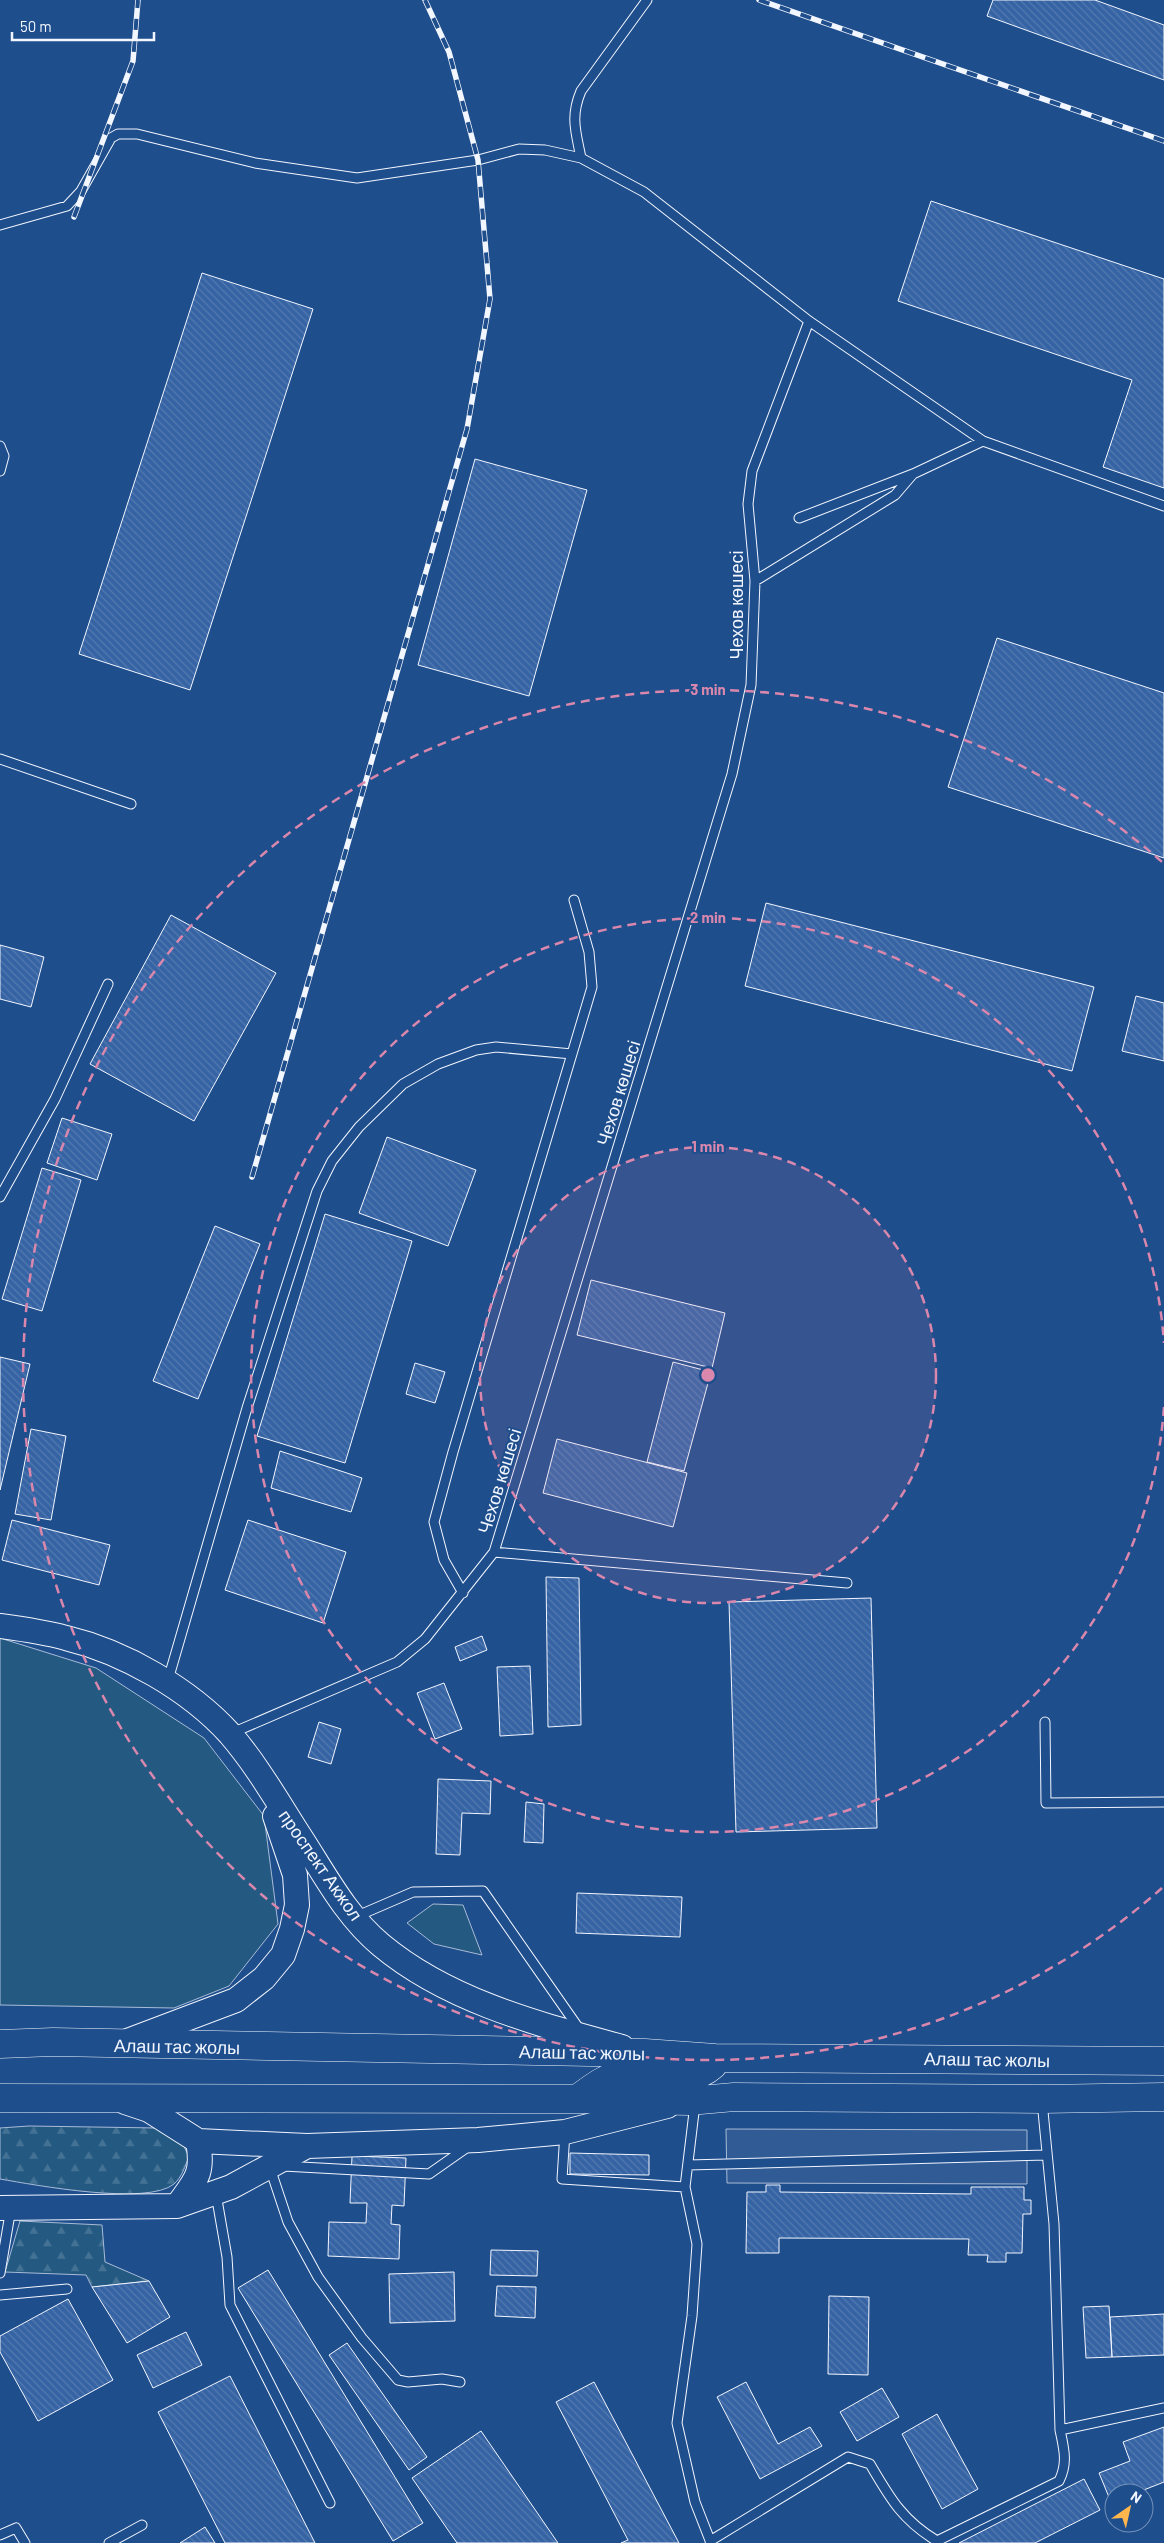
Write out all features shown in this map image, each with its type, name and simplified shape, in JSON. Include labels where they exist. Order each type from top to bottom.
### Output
[{"type":"main road","name":"проспект Акжол","points":[[0,1626],[66,1638],[114,1654],[168,1681],[230,1734],[255,1768],[326,1880],[354,1918],[380,1944],[413,1969],[447,1988],[492,2007],[645,2053]]},
{"type":"main road","name":"проспект Акжол","points":[[117,2045],[236,2000],[264,1978],[283,1955],[292,1929],[297,1904],[295,1875],[286,1844],[255,1768]]},
{"type":"main road","name":"Алаш тас жолы","points":[[0,2044],[53,2042],[117,2045],[645,2053],[715,2058],[1164,2061]]},
{"type":"main road","points":[[577,2098],[602,2081],[618,2076],[694,2078],[713,2066],[715,2058]]},
{"type":"main road","points":[[734,2097],[739,2079],[746,2074],[896,2074],[916,2070],[929,2058]]},
{"type":"main road","points":[[108,2097],[149,2110],[168,2120],[198,2141],[307,2146],[478,2140],[565,2132],[692,2101]]},
{"type":"main road","points":[[0,2098],[577,2098],[692,2101],[734,2097],[1042,2099],[1164,2097]]},
{"type":"main road","points":[[177,2206],[196,2180],[202,2162],[198,2141]]},
{"type":"main road","points":[[6,2208],[177,2206],[216,2194],[307,2146]]},
{"type":"lane","points":[[581,158],[573,116],[575,105],[581,91],[647,0]]},
{"type":"lane","points":[[0,225],[66,206],[81,191],[111,138],[118,134],[137,134],[255,163],[358,178],[478,160],[519,149],[545,150],[581,158],[644,192],[809,321],[983,441],[1164,506]]},
{"type":"lane","name":"Чехов көшесі","points":[[230,1734],[397,1662],[425,1640],[494,1552],[732,774],[751,685],[755,581],[748,504],[752,470],[809,321]]},
{"type":"lane","points":[[799,518],[912,474],[983,441]]},
{"type":"lane","points":[[0,446],[4,456],[0,471]]},
{"type":"lane","points":[[755,581],[895,495],[912,474]]},
{"type":"lane","points":[[0,759],[131,804]]},
{"type":"lane","points":[[463,1593],[444,1560],[434,1522],[592,987],[590,952],[574,900]]},
{"type":"lane","points":[[0,1197],[55,1099],[108,984]]},
{"type":"lane","points":[[168,1681],[247,1408],[317,1191],[332,1161],[358,1127],[402,1084],[438,1064],[476,1050],[496,1047],[572,1054]]},
{"type":"lane","points":[[494,1552],[847,1583]]},
{"type":"lane","points":[[1045,1722],[1046,1803],[1164,1802]]},
{"type":"lane","points":[[354,1918],[413,1892],[483,1891],[584,2036]]},
{"type":"lane","points":[[692,2101],[685,2187],[697,2244],[692,2316],[677,2423],[695,2502],[711,2542],[848,2457],[870,2464],[894,2505],[922,2532],[937,2541],[1059,2481],[1065,2468],[1066,2456],[1060,2430],[1054,2224],[1042,2099]]},
{"type":"lane","points":[[565,2132],[562,2179],[685,2187]]},
{"type":"lane","points":[[460,2382],[442,2379],[408,2382],[398,2380],[362,2338],[318,2277],[288,2222],[270,2165],[429,2174],[478,2140]]},
{"type":"lane","points":[[688,2165],[1047,2155]]},
{"type":"lane","points":[[216,2194],[227,2257],[230,2305],[330,2503]]},
{"type":"lane","points":[[0,2273],[6,2208]]},
{"type":"lane","points":[[0,2295],[67,2289]]},
{"type":"lane","points":[[1060,2430],[1164,2408]]},
{"type":"lane","points":[[109,2543],[142,2524]]},
{"type":"lane","points":[[0,2536],[16,2528],[25,2543]]},
{"type":"green space","points":[[0,1638],[96,1668],[204,1738],[264,1816],[278,1924],[229,1986],[174,2008],[0,2005]]},
{"type":"green space","points":[[433,1904],[463,1905],[482,1955],[434,1944],[407,1923]]},
{"type":"green space","points":[[29,2126],[157,2128],[181,2140],[189,2157],[181,2175],[174,2184],[160,2190],[140,2193],[90,2192],[0,2179],[0,2128]]},
{"type":"green space","points":[[20,2221],[102,2225],[105,2262],[149,2281],[92,2287],[86,2275],[5,2272]]},
{"type":"shaded area","points":[[726,2129],[1027,2130],[1027,2184],[727,2183]]},
{"type":"building","points":[[993,0],[1095,0],[1164,25],[1164,80],[987,16]]},
{"type":"building","points":[[931,201],[1164,279],[1164,488],[1103,467],[1132,380],[898,301]]},
{"type":"building","points":[[202,273],[313,309],[190,690],[79,654]]},
{"type":"building","points":[[475,459],[587,490],[529,696],[418,665]]},
{"type":"building","points":[[997,638],[1164,693],[1164,858],[948,787]]},
{"type":"building","points":[[766,903],[1094,987],[1072,1071],[745,986]]},
{"type":"building","points":[[171,915],[276,973],[194,1121],[90,1064]]},
{"type":"building","points":[[0,945],[44,957],[31,1007],[0,999]]},
{"type":"building","points":[[1136,996],[1164,1003],[1164,1061],[1122,1051]]},
{"type":"building","points":[[62,1118],[112,1134],[97,1180],[47,1163]]},
{"type":"building","points":[[387,1137],[476,1170],[448,1246],[359,1213]]},
{"type":"building","points":[[42,1168],[81,1180],[42,1311],[2,1299]]},
{"type":"building","points":[[325,1214],[412,1241],[345,1463],[257,1436]]},
{"type":"building","points":[[215,1226],[260,1244],[198,1399],[153,1381]]},
{"type":"building","points":[[591,1280],[725,1313],[712,1368],[577,1335]]},
{"type":"building","points":[[0,1357],[30,1364],[0,1490]]},
{"type":"building","points":[[673,1362],[711,1372],[684,1471],[647,1462]]},
{"type":"building","points":[[415,1363],[445,1372],[435,1403],[406,1394]]},
{"type":"building","points":[[31,1429],[66,1436],[51,1520],[15,1514]]},
{"type":"building","points":[[557,1439],[687,1473],[673,1527],[543,1493]]},
{"type":"building","points":[[280,1451],[362,1478],[351,1512],[271,1488]]},
{"type":"building","points":[[12,1520],[110,1545],[99,1585],[2,1560]]},
{"type":"building","points":[[248,1520],[346,1552],[323,1623],[225,1590]]},
{"type":"building","points":[[546,1577],[579,1578],[581,1725],[548,1727]]},
{"type":"building","points":[[871,1598],[877,1828],[736,1832],[729,1602]]},
{"type":"building","points":[[482,1636],[487,1650],[460,1661],[455,1647]]},
{"type":"building","points":[[530,1666],[533,1734],[500,1736],[497,1667]]},
{"type":"building","points":[[444,1683],[462,1729],[435,1739],[417,1693]]},
{"type":"building","points":[[319,1722],[341,1729],[331,1764],[308,1757]]},
{"type":"building","points":[[438,1779],[491,1781],[490,1814],[462,1813],[460,1855],[436,1854]]},
{"type":"building","points":[[526,1802],[544,1804],[543,1843],[524,1842]]},
{"type":"building","points":[[577,1893],[682,1897],[680,1937],[576,1933]]},
{"type":"building","points":[[570,2153],[649,2155],[649,2175],[570,2174]]},
{"type":"building","points":[[352,2156],[406,2158],[404,2206],[392,2205],[391,2224],[400,2225],[399,2259],[328,2256],[329,2222],[366,2223],[367,2203],[350,2203]]},
{"type":"building","points":[[766,2185],[780,2185],[780,2192],[971,2194],[971,2187],[1024,2187],[1024,2200],[1031,2200],[1031,2214],[1023,2214],[1022,2253],[1006,2253],[1006,2262],[987,2262],[988,2255],[968,2255],[969,2239],[779,2238],[779,2253],[746,2253],[747,2192],[766,2192]]},
{"type":"building","points":[[491,2250],[538,2251],[537,2276],[490,2275]]},
{"type":"building","points":[[268,2270],[423,2523],[393,2541],[238,2288]]},
{"type":"building","points":[[454,2272],[455,2321],[390,2323],[389,2274]]},
{"type":"building","points":[[149,2281],[170,2317],[127,2343],[92,2287]]},
{"type":"building","points":[[497,2286],[536,2287],[535,2318],[495,2316]]},
{"type":"building","points":[[829,2296],[869,2297],[868,2375],[828,2374]]},
{"type":"building","points":[[68,2299],[113,2380],[38,2421],[0,2352],[0,2336]]},
{"type":"building","points":[[1109,2306],[1112,2357],[1086,2358],[1083,2307]]},
{"type":"building","points":[[1164,2314],[1164,2355],[1112,2357],[1110,2317]]},
{"type":"building","points":[[186,2332],[202,2365],[153,2388],[137,2355]]},
{"type":"building","points":[[347,2343],[427,2457],[409,2470],[329,2355]]},
{"type":"building","points":[[230,2376],[315,2543],[225,2543],[158,2412]]},
{"type":"building","points":[[594,2382],[679,2543],[621,2543],[628,2540],[556,2402]]},
{"type":"building","points":[[746,2382],[778,2444],[810,2427],[822,2446],[760,2479],[717,2397]]},
{"type":"building","points":[[882,2388],[899,2417],[857,2441],[840,2412]]},
{"type":"building","points":[[937,2414],[978,2489],[942,2509],[902,2434]]},
{"type":"building","points":[[1164,2427],[1164,2482],[1154,2486],[1154,2483],[1104,2483],[1104,2485],[1099,2473],[1130,2461],[1123,2442]]},
{"type":"building","points":[[481,2431],[558,2543],[457,2543],[412,2478]]},
{"type":"building","points":[[1084,2479],[1100,2510],[1035,2543],[959,2543]]},
{"type":"building","points":[[205,2527],[215,2543],[180,2543]]},
{"type":"railway","points":[[74,217],[133,61],[138,0]]},
{"type":"railway","points":[[252,1177],[467,429],[490,299],[478,160],[449,52],[425,0]]},
{"type":"railway","points":[[759,0],[1164,141]]}]
